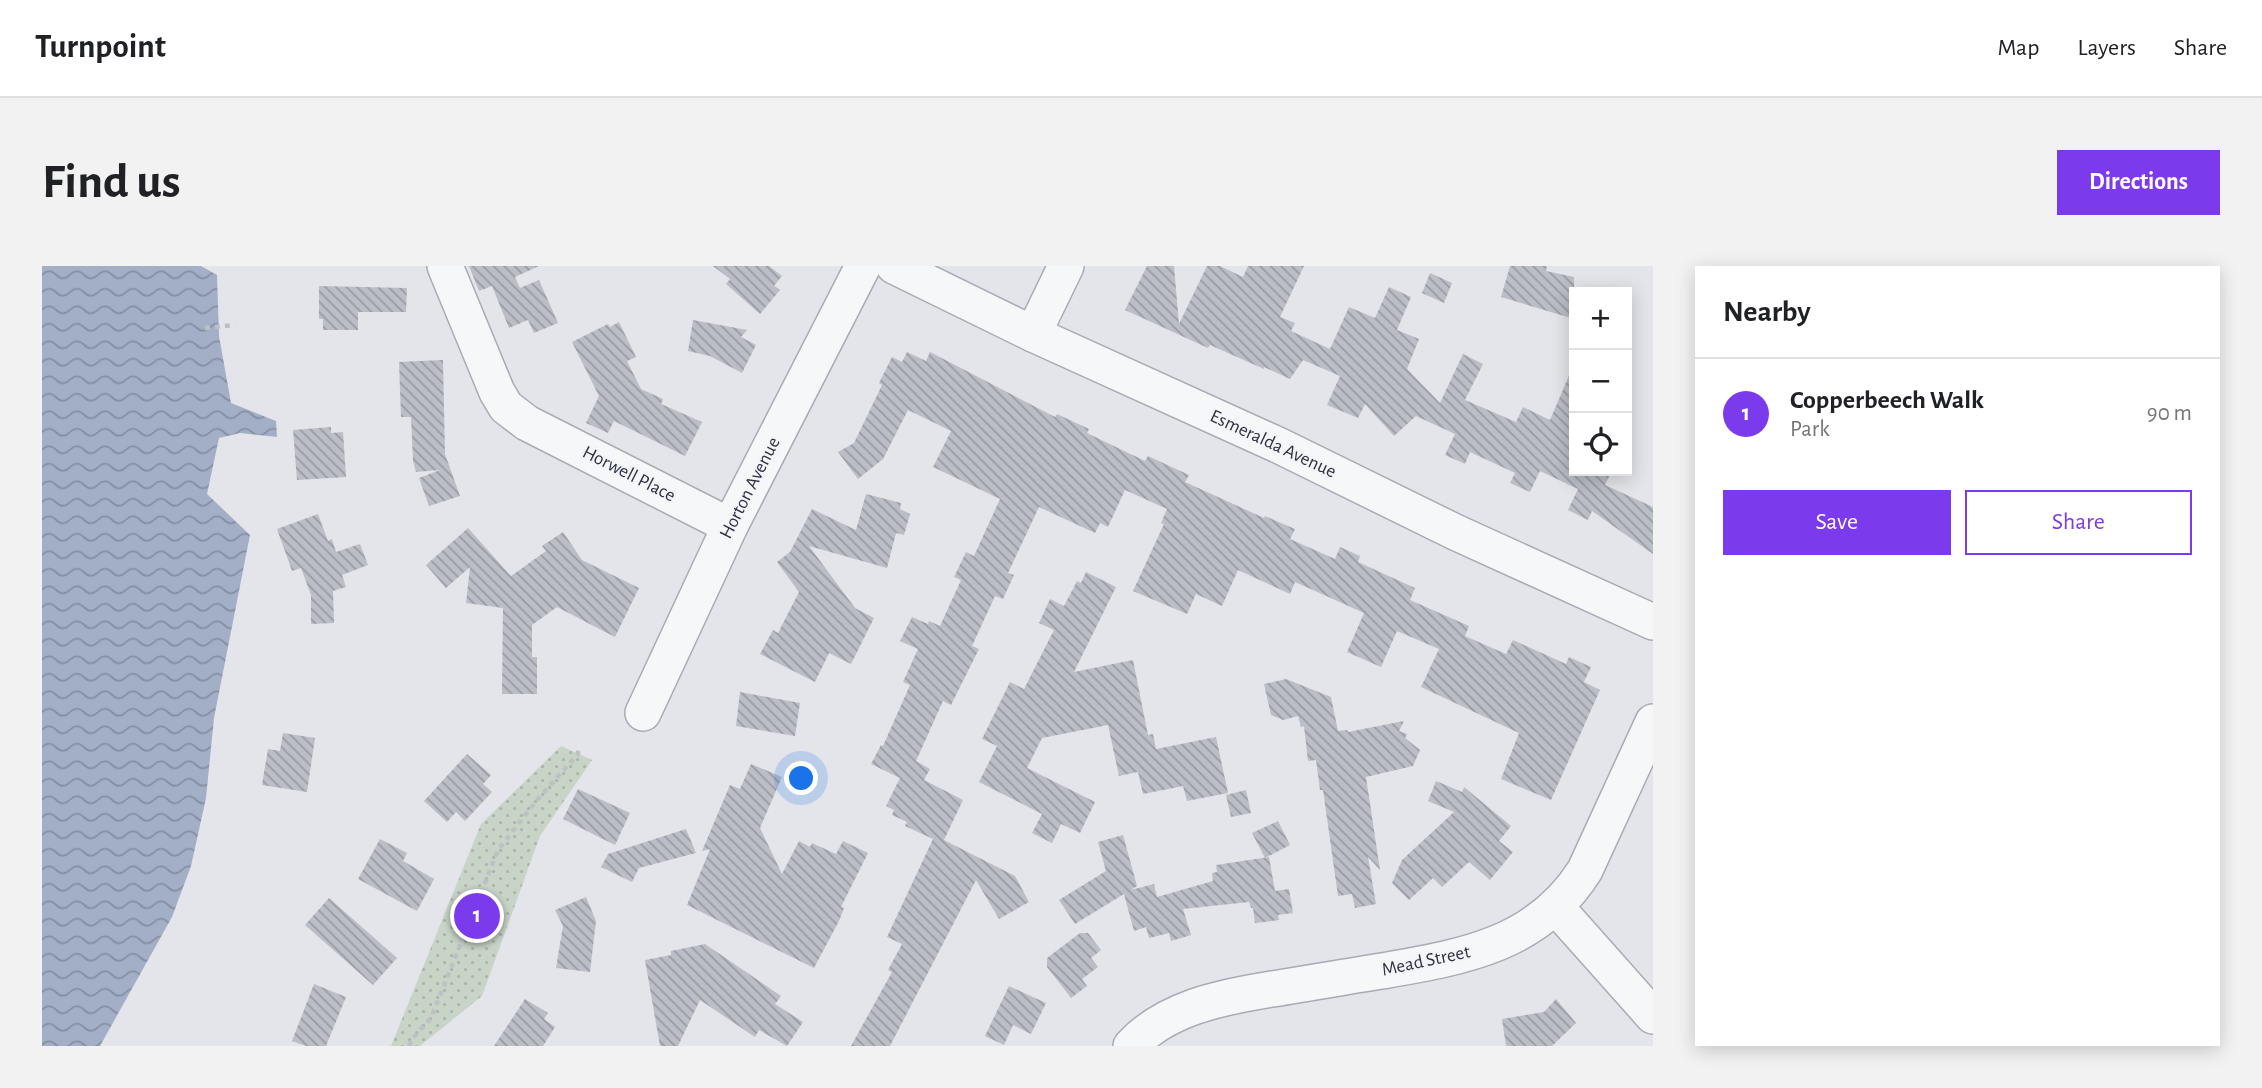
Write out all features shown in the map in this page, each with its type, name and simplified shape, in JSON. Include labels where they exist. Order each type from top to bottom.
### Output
[{"type":"street","name":"Horwell Place","points":[[445,266],[497,392],[506,407],[527,423],[730,526]]},
{"type":"street","name":"Horton Avenue","points":[[643,713],[730,526],[863,266]]},
{"type":"street","name":"Esmeralda Avenue","points":[[894,266],[1033,334],[1280,446],[1455,532],[1653,622]]},
{"type":"street","points":[[1033,334],[1066,266]]},
{"type":"street","name":"Mead Street","points":[[1131,1046],[1142,1033],[1198,1005],[1239,995],[1452,959],[1498,943],[1542,920],[1575,886],[1585,870],[1653,722]]},
{"type":"street","points":[[1556,908],[1653,1016]]},
{"type":"path","points":[[205,328],[235,325]]},
{"type":"path","points":[[409,1046],[431,1018],[498,850],[537,800],[578,755],[580,748]]},
{"type":"green space","points":[[561,746],[592,760],[540,836],[482,996],[420,1046],[391,1046],[481,824]]},
{"type":"water","points":[[42,266],[201,266],[217,275],[219,336],[231,403],[276,421],[277,437],[240,433],[219,438],[207,494],[250,535],[214,718],[206,798],[191,866],[172,917],[100,1046],[42,1046]]},
{"type":"building","points":[[469,266],[539,266],[515,277],[520,288],[539,280],[558,323],[534,333],[528,320],[509,328],[492,286],[479,291]]},
{"type":"building","points":[[713,266],[769,266],[782,276],[774,286],[780,290],[760,314],[726,284],[730,279]]},
{"type":"building","points":[[1147,266],[1174,266],[1179,324],[1207,266],[1220,266],[1243,277],[1248,266],[1304,266],[1280,317],[1295,323],[1291,331],[1330,349],[1349,307],[1375,318],[1389,287],[1411,297],[1397,330],[1419,339],[1407,369],[1440,403],[1463,354],[1483,364],[1465,400],[1516,422],[1523,407],[1550,420],[1569,376],[1569,476],[1610,476],[1605,485],[1653,507],[1653,554],[1592,511],[1588,520],[1568,510],[1578,489],[1540,471],[1530,492],[1510,483],[1515,473],[1470,452],[1465,464],[1445,455],[1455,434],[1416,416],[1394,436],[1365,404],[1358,418],[1327,405],[1340,376],[1303,360],[1290,379],[1210,345],[1208,348],[1125,310]]},
{"type":"building","points":[[1510,266],[1547,266],[1546,271],[1574,277],[1574,287],[1569,287],[1569,317],[1501,297]]},
{"type":"building","points":[[1430,273],[1452,283],[1444,303],[1422,293]]},
{"type":"building","points":[[319,286],[407,288],[406,312],[358,312],[358,330],[323,330],[323,319],[319,319]]},
{"type":"building","points":[[693,320],[747,330],[741,337],[756,345],[742,373],[710,356],[688,351]]},
{"type":"building","points":[[619,322],[636,357],[627,361],[641,389],[663,399],[661,404],[702,422],[685,456],[614,421],[608,433],[586,423],[599,396],[572,342],[608,324],[610,327]]},
{"type":"building","points":[[907,352],[926,361],[930,352],[1055,417],[1057,414],[1089,429],[1087,433],[1145,461],[1148,456],[1189,475],[1185,482],[1295,529],[1290,539],[1335,559],[1340,547],[1360,556],[1358,562],[1415,588],[1410,600],[1469,626],[1465,636],[1506,654],[1513,640],[1566,664],[1569,657],[1591,667],[1584,682],[1600,690],[1551,800],[1501,779],[1519,733],[1421,687],[1439,649],[1397,631],[1381,667],[1347,652],[1364,613],[1295,582],[1290,594],[1238,570],[1222,606],[1196,594],[1187,614],[1133,591],[1164,524],[1161,523],[1167,509],[1125,490],[1108,527],[1100,523],[1095,533],[1039,507],[1008,573],[1014,575],[1003,599],[995,596],[972,646],[979,649],[951,705],[943,701],[916,761],[930,769],[924,780],[963,800],[944,840],[1015,876],[1029,902],[999,919],[976,880],[890,1046],[851,1046],[892,972],[888,970],[902,944],[887,937],[933,839],[905,826],[907,822],[892,815],[894,810],[886,806],[900,778],[871,764],[881,745],[883,746],[910,685],[903,682],[918,649],[900,641],[912,617],[940,626],[961,580],[954,577],[966,552],[974,556],[1000,499],[933,467],[951,431],[908,410],[883,459],[858,479],[838,452],[854,443],[882,385],[879,383],[892,357],[902,362]]},
{"type":"building","points":[[443,360],[445,454],[460,496],[429,506],[419,478],[440,470],[416,472],[411,417],[401,417],[399,362]]},
{"type":"building","points":[[331,427],[331,433],[343,432],[346,477],[297,480],[293,430]]},
{"type":"building","points":[[866,494],[901,503],[900,509],[910,514],[904,535],[896,533],[887,568],[809,546],[855,608],[874,618],[851,664],[829,653],[815,682],[760,654],[773,630],[778,633],[799,592],[777,562],[790,552],[812,509],[856,530]]},
{"type":"building","points":[[318,514],[328,541],[332,539],[336,552],[360,544],[368,565],[342,575],[346,587],[333,591],[334,623],[311,624],[311,595],[301,568],[292,571],[277,529]]},
{"type":"building","points":[[468,528],[511,576],[546,551],[542,546],[563,532],[582,560],[639,588],[615,637],[557,607],[532,625],[532,657],[537,657],[537,694],[502,694],[503,608],[466,603],[470,567],[446,588],[426,565]]},
{"type":"building","points":[[1086,572],[1116,587],[1074,672],[1133,660],[1148,735],[1153,734],[1156,749],[1216,737],[1228,793],[1187,801],[1183,786],[1143,794],[1138,772],[1119,776],[1108,725],[1042,738],[1027,768],[1095,802],[1080,833],[1061,824],[1052,843],[1032,833],[1042,814],[979,782],[997,746],[982,739],[1010,682],[1024,689],[1054,630],[1039,623],[1050,599],[1064,606],[1077,581],[1081,583]]},
{"type":"building","points":[[1286,679],[1331,697],[1338,731],[1348,732],[1404,721],[1399,731],[1407,734],[1405,738],[1420,750],[1413,766],[1366,777],[1380,870],[1368,857],[1376,904],[1355,908],[1352,894],[1338,896],[1323,790],[1320,790],[1316,760],[1308,761],[1304,726],[1301,727],[1298,716],[1283,720],[1271,715],[1264,684]]},
{"type":"building","points":[[740,692],[800,703],[795,736],[736,726]]},
{"type":"building","points":[[283,733],[315,738],[307,792],[262,785],[268,749],[280,751]]},
{"type":"building","points":[[467,754],[491,775],[483,784],[492,792],[465,821],[456,812],[447,822],[424,801]]},
{"type":"building","points":[[751,764],[782,777],[760,828],[782,874],[799,841],[810,847],[812,843],[836,854],[843,841],[868,853],[841,907],[844,908],[839,921],[814,968],[687,905],[710,849],[702,851],[730,785],[740,789]]},
{"type":"building","points":[[1436,781],[1462,792],[1464,787],[1511,826],[1499,841],[1513,852],[1490,880],[1469,862],[1442,887],[1433,878],[1409,900],[1392,883],[1402,860],[1454,812],[1428,801]]},
{"type":"building","points":[[578,789],[630,813],[615,845],[563,819]]},
{"type":"building","points":[[1246,790],[1251,813],[1231,817],[1226,795]]},
{"type":"building","points":[[1278,821],[1290,845],[1265,858],[1252,833]]},
{"type":"building","points":[[686,829],[696,853],[639,868],[632,882],[601,867],[608,854]]},
{"type":"building","points":[[1123,835],[1137,886],[1131,890],[1154,884],[1157,897],[1213,881],[1212,873],[1217,872],[1216,865],[1269,857],[1275,891],[1289,889],[1293,913],[1278,915],[1279,920],[1255,923],[1253,908],[1249,902],[1183,909],[1191,935],[1171,941],[1169,933],[1149,938],[1146,927],[1134,931],[1124,894],[1075,924],[1059,900],[1106,871],[1098,842]]},
{"type":"building","points":[[380,839],[407,853],[403,861],[434,879],[417,911],[358,879]]},
{"type":"building","points":[[586,897],[596,921],[590,972],[556,968],[563,926],[555,910]]},
{"type":"building","points":[[329,898],[397,958],[373,985],[305,925]]},
{"type":"building","points":[[1080,933],[1088,933],[1101,950],[1091,958],[1098,967],[1082,979],[1087,986],[1071,998],[1047,967],[1047,958]]},
{"type":"building","points":[[705,944],[781,996],[775,1004],[803,1022],[787,1046],[759,1030],[755,1037],[700,1000],[678,1046],[660,1046],[645,960]]},
{"type":"building","points":[[314,984],[346,997],[326,1046],[306,1046],[292,1041]]},
{"type":"building","points":[[1009,986],[1046,1003],[1031,1034],[1013,1025],[1004,1045],[985,1036]]},
{"type":"building","points":[[525,999],[548,1013],[544,1019],[555,1027],[543,1046],[494,1046]]},
{"type":"building","points":[[1556,999],[1576,1023],[1552,1046],[1506,1046],[1502,1019],[1544,1012]]},
{"type":"place","name":"Copperbeech Walk","points":[[477,916]]}]
